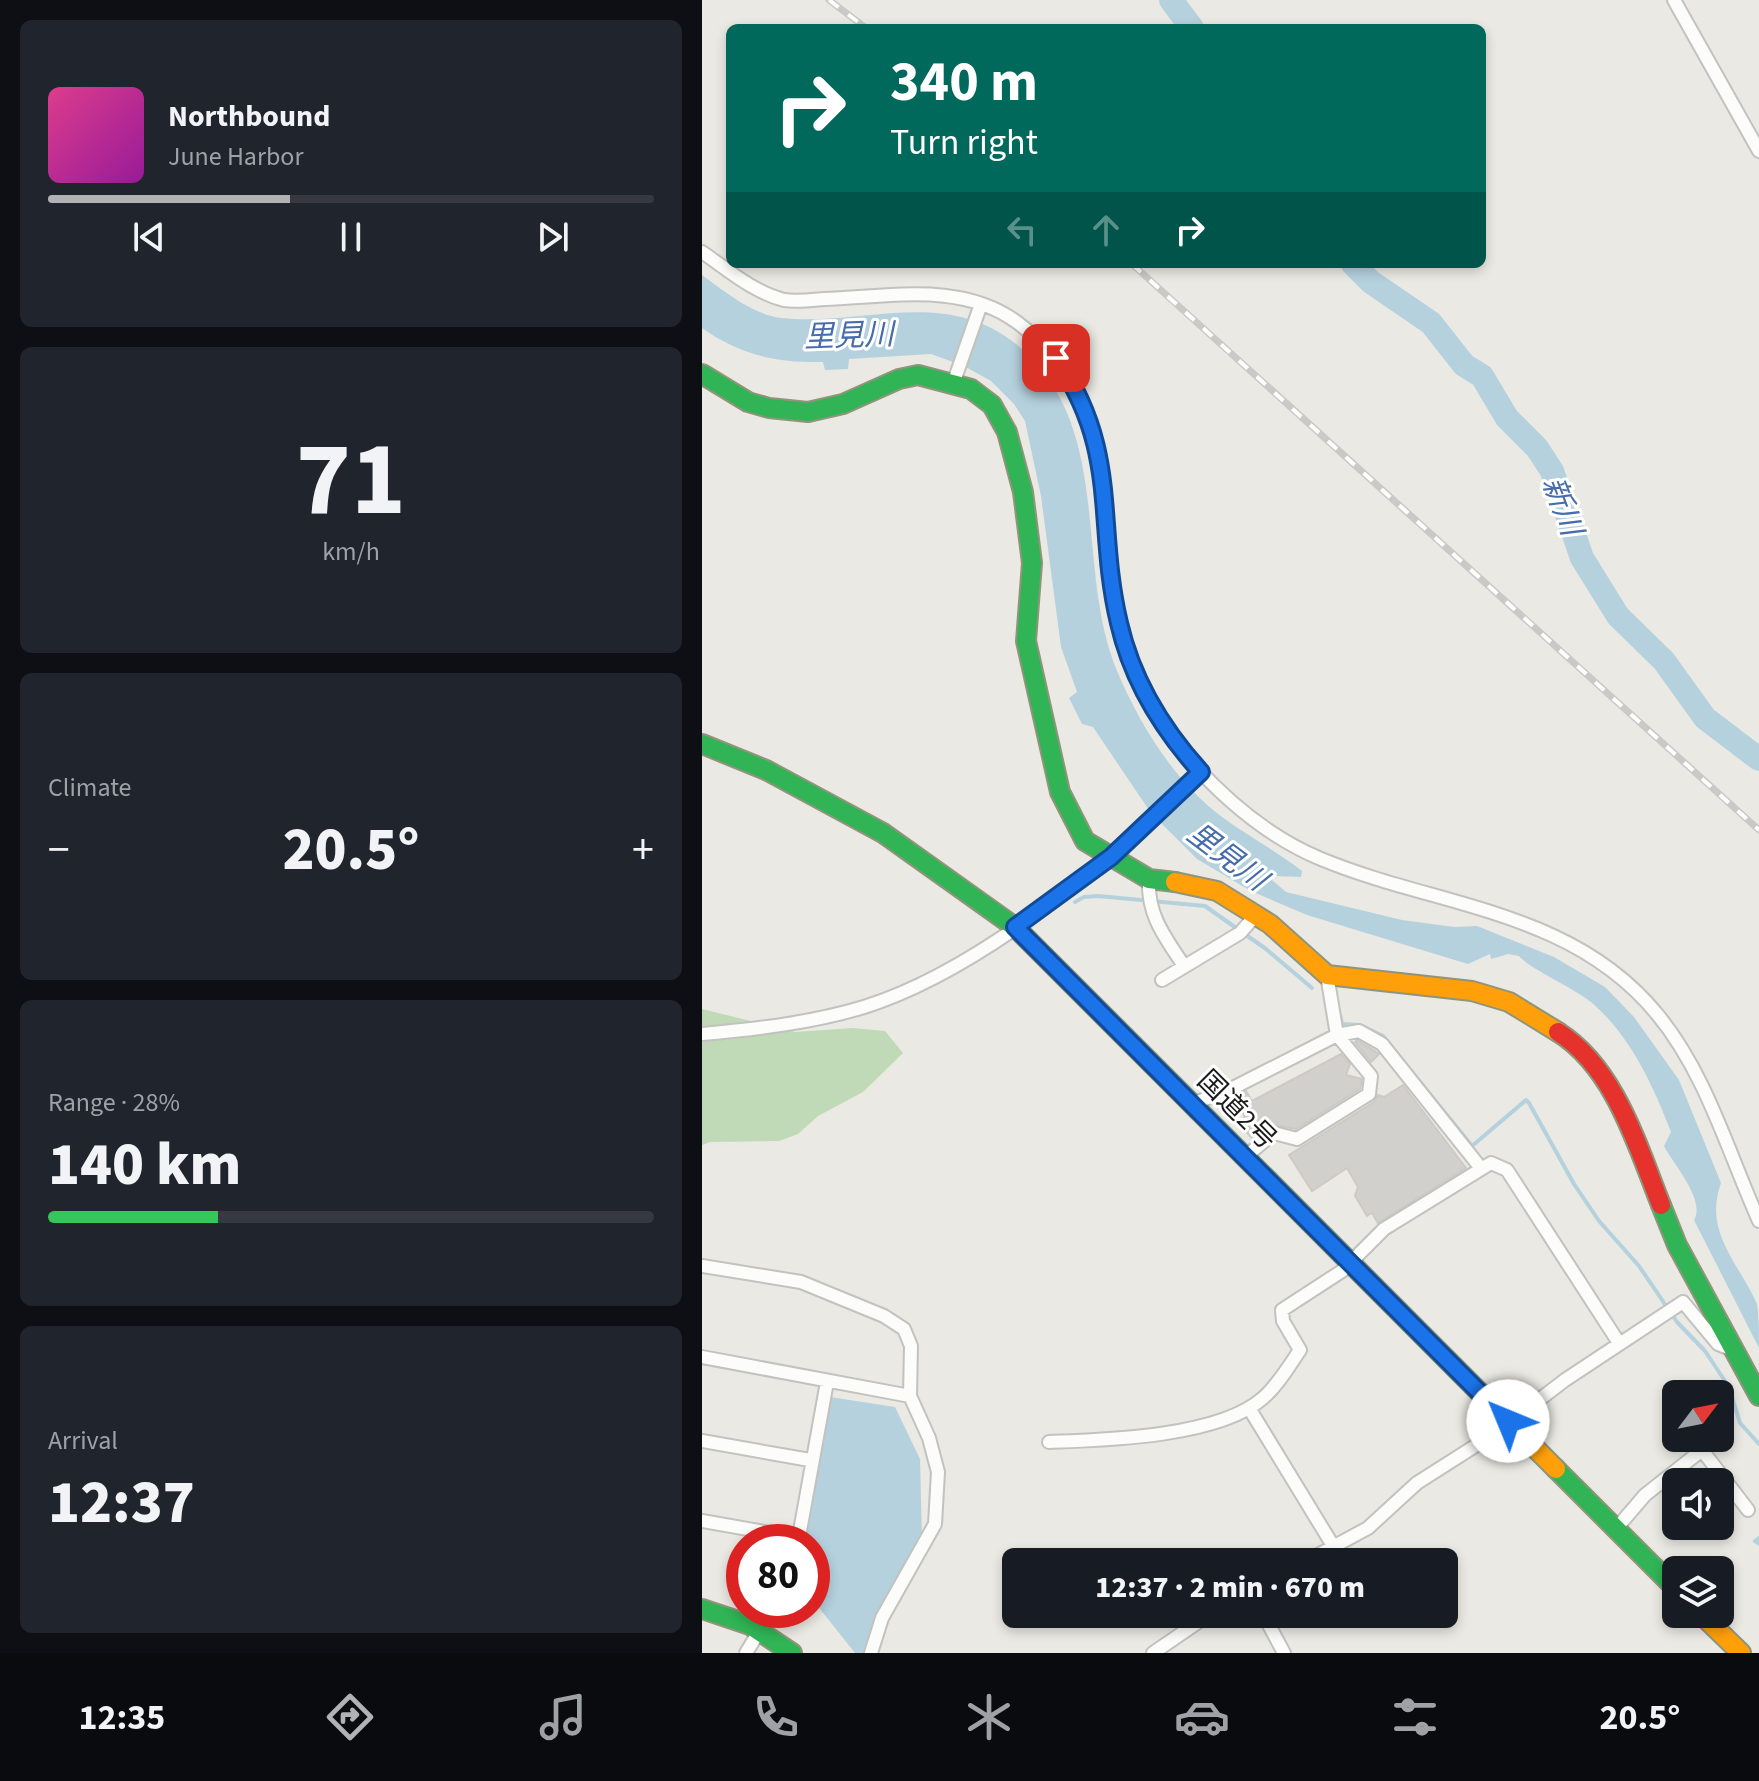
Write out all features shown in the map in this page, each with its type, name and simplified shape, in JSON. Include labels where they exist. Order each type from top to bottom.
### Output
[{"type":"main road","points":[[702,374],[748,402],[808,412],[843,404],[899,379],[918,375],[954,379],[992,405],[1007,432],[1023,492],[1032,563],[1026,641],[1060,792],[1085,841],[1116,852],[1149,894],[1197,884],[1217,891],[1247,925],[1327,975],[1472,991],[1509,1002],[1573,1042],[1619,1102],[1677,1245],[1759,1396]]},
{"type":"main road","name":"国道2号","points":[[702,744],[766,770],[883,833],[1015,927],[1662,1575]]},
{"type":"main road","points":[[702,1609],[726,1614]]},
{"type":"main road","points":[[762,1628],[792,1653]]},
{"type":"main road","points":[[1715,1628],[1741,1653]]},
{"type":"street","points":[[1674,0],[1759,151]]},
{"type":"street","points":[[702,252],[751,287],[787,300],[919,293],[980,306],[1018,322],[1038,340],[1056,358],[1082,399],[1098,446],[1114,590],[1128,653],[1151,706],[1199,774],[1243,813],[1319,858],[1530,924],[1593,956],[1617,974],[1656,1013],[1689,1061],[1759,1221]]},
{"type":"street","points":[[954,379],[980,306]]},
{"type":"street","points":[[702,1034],[762,1028],[865,1007],[943,972],[1015,927],[1116,852],[1199,774]]},
{"type":"street","points":[[1149,894],[1184,966]]},
{"type":"street","points":[[1162,980],[1247,925]]},
{"type":"street","points":[[1245,1157],[1274,1133],[1297,1139],[1369,1094],[1371,1076],[1337,1035],[1327,975]]},
{"type":"street","points":[[1192,1104],[1229,1090],[1337,1035],[1359,1031],[1382,1044],[1480,1167]]},
{"type":"street","points":[[1049,1442],[1121,1440],[1191,1428],[1249,1408],[1263,1398],[1300,1350],[1283,1321],[1282,1310],[1351,1264],[1384,1229],[1491,1163],[1507,1170],[1619,1343]]},
{"type":"street","points":[[702,1266],[801,1282],[884,1316],[904,1329],[911,1346],[910,1396],[929,1438],[938,1472],[935,1524],[882,1618],[871,1653]]},
{"type":"street","points":[[1337,1548],[1368,1528],[1417,1483],[1497,1432],[1508,1421],[1619,1343],[1683,1302],[1718,1344],[1735,1351]]},
{"type":"street","points":[[702,1357],[910,1396]]},
{"type":"street","points":[[800,1524],[827,1382]]},
{"type":"street","points":[[1249,1408],[1334,1548]]},
{"type":"street","points":[[702,1441],[810,1460]]},
{"type":"street","points":[[1615,1530],[1645,1495],[1702,1450],[1748,1510]]},
{"type":"street","points":[[702,1521],[726,1526]]},
{"type":"street","points":[[746,1653],[762,1628]]},
{"type":"street","points":[[1153,1653],[1190,1628]]},
{"type":"street","points":[[1271,1628],[1284,1653]]},
{"type":"green space","points":[[702,1009],[795,1032],[853,1028],[885,1031],[903,1053],[863,1092],[818,1116],[798,1134],[779,1141],[710,1142],[702,1145]]},
{"type":"water","name":"里見川","points":[[702,275],[739,301],[770,316],[811,319],[931,313],[960,317],[989,327],[1016,344],[1047,377],[1068,415],[1088,498],[1104,630],[1126,691],[1160,751],[1205,803],[1302,871],[1301,877],[1274,876],[1272,880],[1286,892],[1402,920],[1454,927],[1477,926],[1554,957],[1605,987],[1634,1017],[1679,1080],[1721,1183],[1716,1217],[1726,1246],[1757,1304],[1759,1348],[1694,1220],[1696,1203],[1687,1182],[1664,1146],[1671,1132],[1648,1079],[1629,1045],[1591,1002],[1519,956],[1508,954],[1491,959],[1490,954],[1468,964],[1307,915],[1251,891],[1197,859],[1151,813],[1093,727],[1082,724],[1069,698],[1077,692],[1061,647],[1041,496],[1025,421],[1014,404],[991,381],[964,366],[931,354],[849,359],[848,369],[825,370],[823,362],[775,359],[730,345],[702,328]]},
{"type":"water","points":[[830,1397],[895,1407],[920,1459],[922,1538],[877,1614],[864,1653],[855,1653],[830,1622],[830,1524],[808,1524]]},
{"type":"building","points":[[1357,1040],[1379,1054],[1371,1062],[1355,1042]]},
{"type":"building","points":[[1341,1054],[1350,1064],[1346,1075],[1362,1079],[1360,1089],[1296,1129],[1270,1124],[1253,1139],[1239,1124],[1245,1117],[1234,1097],[1246,1091],[1252,1101]]},
{"type":"building","points":[[1403,1085],[1466,1168],[1378,1223],[1372,1213],[1367,1216],[1355,1196],[1358,1187],[1347,1168],[1312,1191],[1289,1155],[1374,1102],[1378,1095],[1384,1097]]},
{"type":"waterway","name":"新川","points":[[1171,0],[1189,24]]},
{"type":"waterway","name":"新川","points":[[1357,268],[1371,282],[1431,323],[1464,365],[1482,376],[1507,418],[1537,448],[1552,471],[1582,558],[1618,616],[1664,661],[1705,718],[1759,759]]},
{"type":"waterway","points":[[1075,902],[1084,897],[1098,896],[1205,906],[1266,949],[1312,988]]},
{"type":"waterway","points":[[1340,1015],[1342,1024],[1360,1025],[1383,1036],[1472,1146],[1526,1100],[1529,1103],[1574,1184],[1599,1221],[1639,1266],[1677,1322],[1705,1351],[1729,1387],[1740,1423],[1759,1444]]},
{"type":"waterway","points":[[1759,1538],[1755,1541],[1759,1544]]},
{"type":"railway","points":[[829,0],[861,24]]},
{"type":"railway","points":[[1136,268],[1759,830]]},
{"type":"traffic: fast","points":[[702,374],[748,402],[769,408],[808,412],[843,404],[899,379],[918,375],[971,389],[992,405],[1007,432],[1023,492],[1032,563],[1026,641],[1060,792],[1085,841],[1149,879],[1175,882]]},
{"type":"traffic: fast","points":[[702,744],[766,770],[883,833],[1015,927],[1198,1110]]},
{"type":"traffic: fast","points":[[1661,1205],[1677,1245],[1759,1396]]},
{"type":"traffic: fast","points":[[1556,1469],[1662,1575]]},
{"type":"traffic: fast","points":[[702,1609],[750,1625],[792,1653]]},
{"type":"traffic: slow","points":[[1175,882],[1217,891],[1270,924],[1327,975],[1472,991],[1509,1002],[1558,1032]]},
{"type":"traffic: slow","points":[[1198,1110],[1556,1469]]},
{"type":"traffic: slow","points":[[1715,1628],[1741,1653]]},
{"type":"traffic: jam","points":[[1558,1032],[1578,1047],[1609,1087],[1633,1133],[1661,1205]]},
{"type":"route","points":[[1056,358],[1082,399],[1098,446],[1114,590],[1128,653],[1151,706],[1201,772],[1111,857],[1015,927],[1508,1421]]}]
